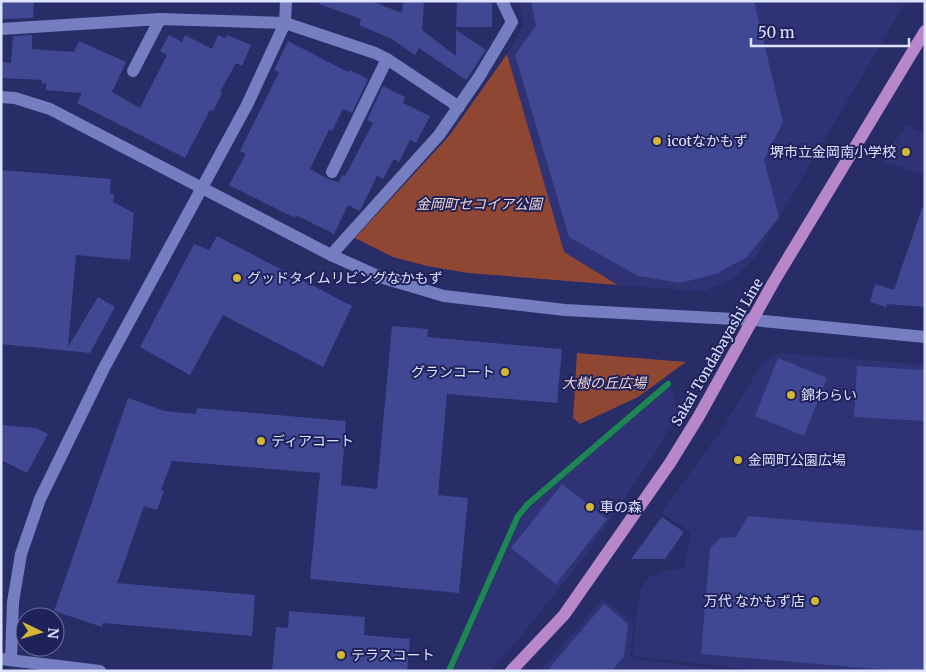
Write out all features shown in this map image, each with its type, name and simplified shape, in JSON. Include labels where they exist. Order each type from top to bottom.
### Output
[{"type":"main road","name":"Sakai Tondabayashi Line","points":[[511,671],[564,615],[665,471],[699,416],[773,283],[925,31]]},
{"type":"street","points":[[100,671],[6,660],[21,554],[40,499],[104,368],[247,105],[285,23],[286,1]]},
{"type":"street","points":[[331,255],[439,135],[459,107],[512,22],[502,1]]},
{"type":"street","points":[[133,71],[160,19]]},
{"type":"street","points":[[1,29],[160,19],[285,23],[375,52],[459,107]]},
{"type":"street","points":[[332,172],[387,59]]},
{"type":"street","points":[[1,97],[15,98],[50,109],[331,255],[380,277],[444,296],[566,310],[753,320],[925,337]]},
{"type":"shaded area","name":"icotなかもず","points":[[519,1],[906,1],[757,255],[733,279],[704,291],[618,285],[564,252],[507,54],[524,25]]},
{"type":"shaded area","name":"堺市立金岡南小学校","points":[[906,125],[925,134],[925,175],[882,161]]},
{"type":"shaded area","points":[[780,353],[925,365],[925,671],[760,671],[633,656],[636,615],[641,588],[650,577],[664,571],[684,568],[691,532],[661,513],[719,434],[762,363]]},
{"type":"shaded area","points":[[670,387],[680,410],[653,456],[585,556],[517,641],[490,671],[453,671],[521,519],[532,505]]},
{"type":"shaded area","points":[[603,599],[634,623],[630,658],[731,671],[540,671]]},
{"type":"green space","name":"金岡町セコイア公園","points":[[507,54],[564,252],[618,285],[468,273],[427,266],[393,257],[355,238],[449,136]]},
{"type":"green space","name":"大樹の丘広場","points":[[577,353],[686,362],[638,397],[580,424],[573,418]]},
{"type":"building","points":[[1,1],[34,1],[33,18],[1,19]]},
{"type":"building","points":[[320,1],[371,1],[402,13],[403,1],[424,1],[422,30],[456,56],[456,30],[486,50],[466,80],[419,48],[415,55],[392,39],[359,25],[361,19],[319,4]]},
{"type":"building","points":[[457,1],[492,1],[492,27],[456,27]]},
{"type":"building","name":"icotなかもず","points":[[531,1],[754,1],[783,122],[764,160],[779,217],[747,257],[716,274],[680,283],[638,276],[569,237],[515,55],[536,26]]},
{"type":"building","points":[[32,35],[32,49],[74,52],[79,41],[126,62],[112,92],[140,108],[167,55],[160,51],[169,35],[182,42],[185,35],[212,49],[218,35],[225,38],[227,35],[251,45],[242,66],[236,63],[220,92],[222,93],[213,111],[210,110],[185,158],[77,103],[82,93],[46,90],[46,83],[42,84],[42,80],[1,78],[1,62],[11,63],[13,36]]},
{"type":"building","points":[[288,41],[348,72],[350,70],[368,79],[352,113],[343,109],[332,131],[329,130],[310,169],[328,179],[339,182],[342,175],[345,176],[373,123],[367,120],[383,86],[405,97],[403,103],[430,116],[416,143],[410,140],[399,162],[394,159],[383,179],[377,176],[360,211],[348,205],[334,234],[296,215],[295,218],[229,185],[246,154],[240,151],[279,72],[274,70]]},
{"type":"building","points":[[1,170],[111,179],[110,193],[114,194],[113,202],[134,213],[130,260],[76,255],[68,347],[98,297],[115,307],[90,353],[1,344]]},
{"type":"building","points":[[922,208],[925,209],[925,307],[887,304],[886,307],[870,302],[875,284],[894,290]]},
{"type":"building","name":"グッドタイムリビングなかもず","points":[[217,236],[352,306],[323,367],[223,315],[190,375],[140,347],[194,244],[209,250]]},
{"type":"building","points":[[392,326],[428,329],[427,337],[562,349],[557,403],[447,394],[438,495],[468,498],[459,593],[310,579],[320,473],[172,461],[161,490],[164,491],[157,510],[144,506],[117,583],[255,595],[252,636],[103,623],[102,627],[65,615],[65,607],[55,607],[128,398],[165,411],[196,414],[197,408],[346,421],[341,485],[377,489]]},
{"type":"building","points":[[778,358],[827,378],[804,436],[755,416]]},
{"type":"building","points":[[857,366],[925,370],[925,421],[854,417]]},
{"type":"building","points":[[1,425],[36,428],[48,434],[27,473],[1,460]]},
{"type":"building","points":[[562,484],[607,519],[556,584],[511,548]]},
{"type":"building","name":"万代 なかもず店","points":[[748,516],[925,531],[925,655],[923,671],[899,671],[701,654],[710,548],[720,538],[736,537]]},
{"type":"building","points":[[662,517],[684,532],[665,559],[631,559]]},
{"type":"building","points":[[604,604],[628,624],[624,656],[612,671],[547,671]]},
{"type":"building","name":"テラスコート","points":[[289,611],[365,617],[364,635],[410,639],[407,671],[272,671],[276,627],[288,628]]},
{"type":"waterway","points":[[449,671],[518,516],[528,504],[668,384]]},
{"type":"place","name":"icotなかもず","points":[[657,141]]},
{"type":"place","name":"堺市立金岡南小学校","points":[[906,152]]},
{"type":"place","name":"グッドタイムリビングなかもず","points":[[237,278]]},
{"type":"place","name":"グランコート","points":[[505,372]]},
{"type":"place","name":"錦わらい","points":[[791,395]]},
{"type":"place","name":"ディアコート","points":[[261,441]]},
{"type":"place","name":"金岡町公園広場","points":[[738,460]]},
{"type":"place","name":"車の森","points":[[590,507]]},
{"type":"place","name":"万代 なかもず店","points":[[815,601]]},
{"type":"place","name":"テラスコート","points":[[341,655]]}]
